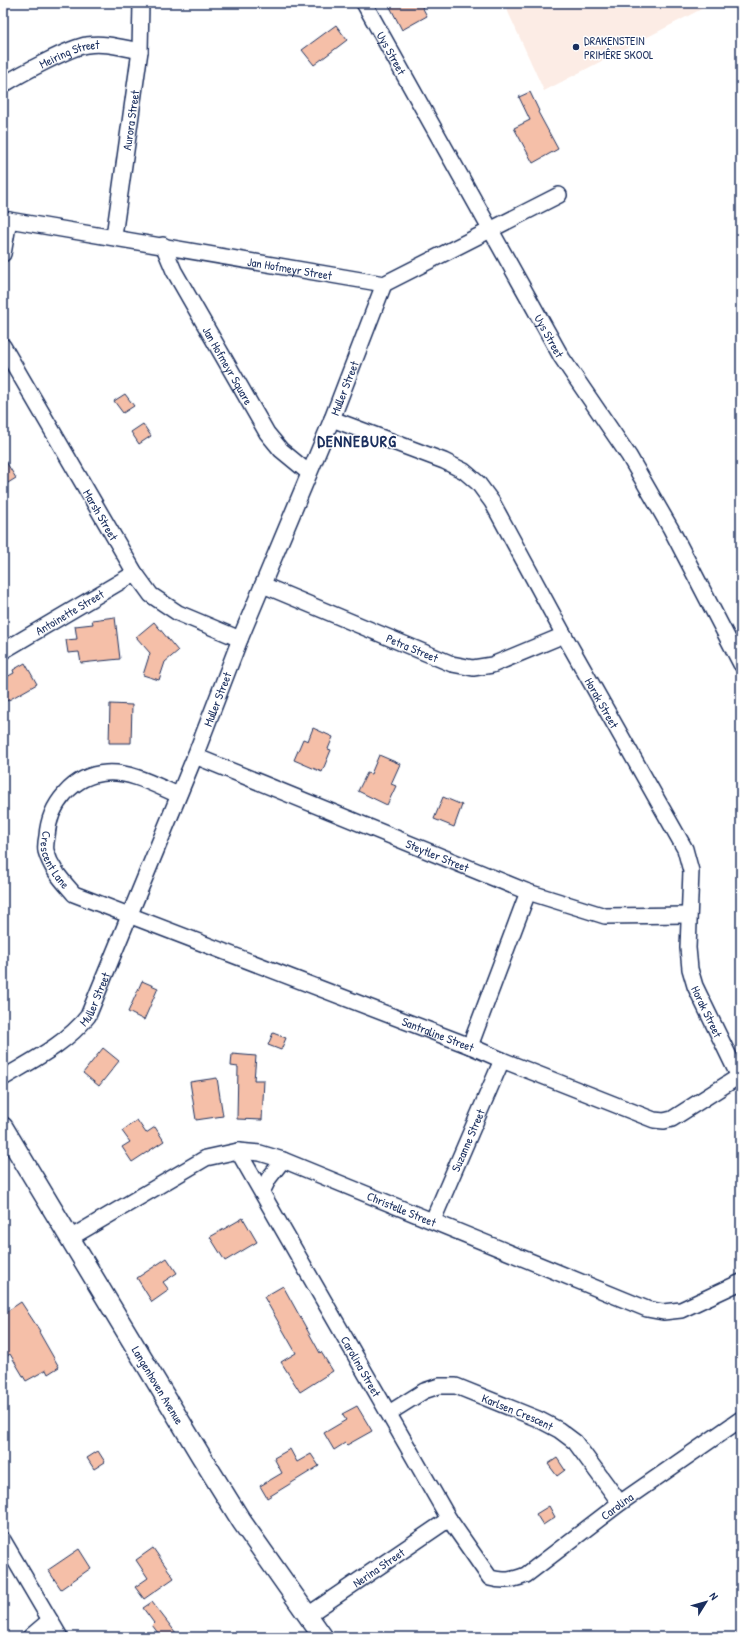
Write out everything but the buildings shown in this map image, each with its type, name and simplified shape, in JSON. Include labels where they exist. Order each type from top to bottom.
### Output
[{"type":"street","name":"Aurora Street","points":[[114,236],[140,51],[141,3]]},
{"type":"street","name":"Uys Street","points":[[364,3],[562,358],[629,456],[671,529],[741,664]]},
{"type":"street","name":"Meiring Street","points":[[3,85],[71,50],[87,45],[106,45],[140,51]]},
{"type":"street","points":[[384,284],[559,195]]},
{"type":"street","points":[[3,254],[6,219]]},
{"type":"street","name":"Jan Hofmeyr Street","points":[[6,219],[114,236],[384,284]]},
{"type":"street","name":"Jan Hofmeyr Square","points":[[163,245],[174,271],[267,433],[281,450],[309,473]]},
{"type":"street","name":"Muller Street","points":[[3,1078],[65,1039],[78,1028],[88,1016],[195,756],[240,639],[332,419],[384,284]]},
{"type":"street","name":"Marsh Street","points":[[3,346],[135,573],[151,594],[178,613],[240,639]]},
{"type":"street","name":"Horak Street","points":[[332,419],[444,461],[464,471],[478,483],[492,502],[564,635],[686,849],[691,871],[688,915],[688,948],[690,969],[695,986],[740,1077]]},
{"type":"street","name":"Antoinette Street","points":[[3,651],[135,573]]},
{"type":"street","name":"Petra Street","points":[[263,585],[452,664],[473,668],[492,666],[564,635]]},
{"type":"street","name":"Steytler Street","points":[[195,756],[528,892],[605,916],[688,915]]},
{"type":"street","name":"Crescent Lane","points":[[129,916],[74,894],[53,871],[46,850],[48,824],[60,798],[80,780],[105,773],[126,774],[178,795]]},
{"type":"street","points":[[470,1046],[528,892]]},
{"type":"street","name":"Santraline Street","points":[[129,916],[470,1046],[654,1120],[664,1121],[672,1119],[740,1077]]},
{"type":"street","name":"Suzanne Street","points":[[433,1220],[502,1060]]},
{"type":"street","name":"Langenhoven Avenue","points":[[3,1127],[234,1509],[323,1637]]},
{"type":"street","name":"Christelle Street","points":[[70,1238],[206,1158],[238,1151],[260,1153],[283,1160],[433,1220],[647,1309],[663,1312],[681,1310],[741,1282]]},
{"type":"street","name":"Carolina Street","points":[[238,1151],[449,1519],[490,1578]]},
{"type":"street","points":[[262,1192],[283,1160]]},
{"type":"street","name":"Karlsen Crescent","points":[[389,1413],[424,1391],[439,1386],[456,1386],[538,1419],[559,1430],[575,1442],[620,1503]]},
{"type":"street","name":"Carolina","points":[[490,1578],[499,1581],[512,1581],[526,1575],[620,1503],[741,1419]]},
{"type":"street","name":"Nerina Street","points":[[308,1615],[449,1519]]},
{"type":"street","points":[[3,1540],[60,1637]]},
{"type":"street","points":[[30,1637],[50,1620]]},
{"type":"shaded area","name":"DRAKENSTEIN PRIMÊRE SKOOL","points":[[504,3],[713,3],[544,91]]},
{"type":"place","name":"DRAKENSTEIN PRIMÊRE SKOOL","points":[[576,47]]},
{"type":"district","name":"DENNEBURG","points":[[357,441]]}]
